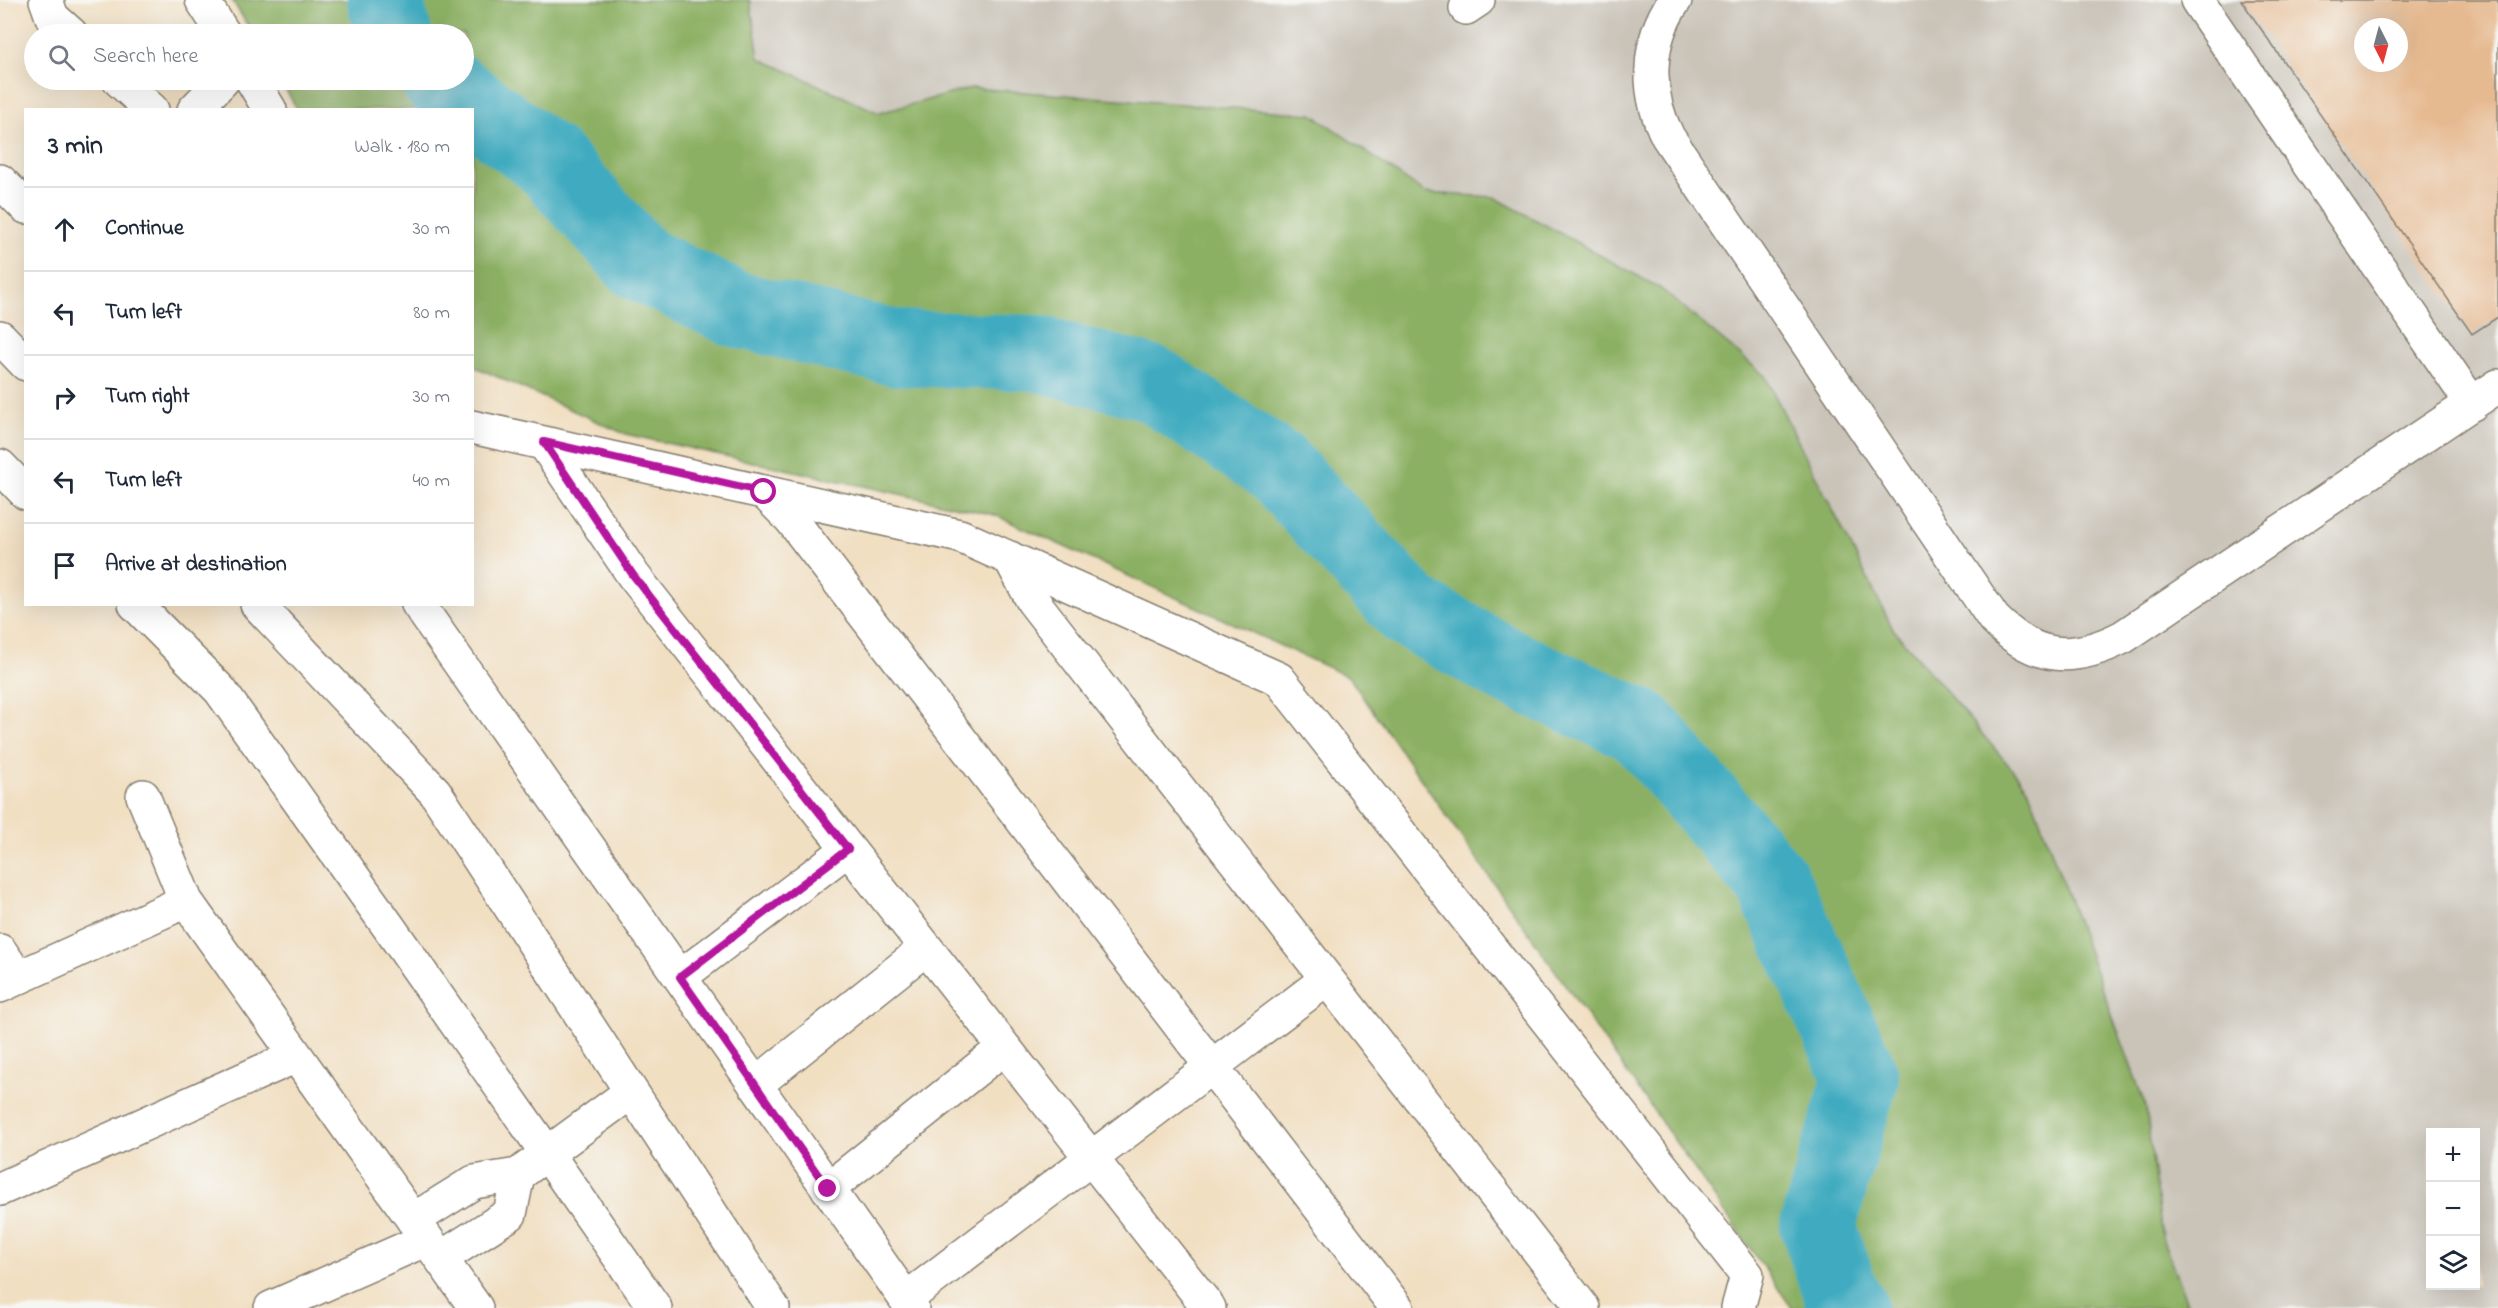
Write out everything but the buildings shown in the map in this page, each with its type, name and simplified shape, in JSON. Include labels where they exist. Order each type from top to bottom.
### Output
[{"type":"street","points":[[46,0],[52,17],[60,24]]},
{"type":"street","points":[[202,0],[218,24]]},
{"type":"street","points":[[1675,0],[1658,35],[1651,71],[1654,105],[1668,137],[1995,620],[2020,642],[2050,654],[2069,654],[2107,645],[2123,637],[2485,395],[2197,0]]},
{"type":"street","points":[[130,90],[150,108]]},
{"type":"street","points":[[196,108],[213,90]]},
{"type":"street","points":[[258,90],[269,108]]},
{"type":"street","points":[[0,182],[24,205]]},
{"type":"street","points":[[0,338],[24,362]]},
{"type":"street","points":[[474,427],[960,536],[1279,679],[1747,1275],[1738,1308]]},
{"type":"street","points":[[544,442],[633,575],[1090,1160],[1209,1308]]},
{"type":"street","points":[[0,466],[24,491]]},
{"type":"street","points":[[764,492],[791,519],[1397,1308]]},
{"type":"street","points":[[1010,558],[1033,601],[1583,1308]]},
{"type":"street","points":[[137,606],[220,690],[655,1308]]},
{"type":"street","points":[[259,606],[435,792],[773,1308]]},
{"type":"street","points":[[419,606],[909,1304],[1090,1160],[1327,979]]},
{"type":"street","points":[[142,796],[186,901],[476,1308]]},
{"type":"street","points":[[680,977],[848,849]]},
{"type":"street","points":[[6,972],[186,901]]},
{"type":"street","points":[[755,1085],[920,953]]},
{"type":"street","points":[[828,1189],[996,1054]]},
{"type":"street","points":[[0,1189],[296,1056]]},
{"type":"street","points":[[427,1239],[474,1182],[518,1175],[632,1092]]},
{"type":"street","points":[[271,1308],[427,1239],[510,1214],[518,1175]]},
{"type":"shaded area","points":[[750,0],[2498,0],[2498,1308],[2189,1308],[2162,1238],[2146,1107],[2028,788],[1893,629],[1765,376],[1494,197],[1425,193],[1312,114],[972,88],[879,113],[759,58]]},
{"type":"green space","points":[[232,0],[750,0],[759,58],[879,113],[972,88],[1312,114],[1425,193],[1494,197],[1660,288],[1765,376],[1893,629],[2028,788],[2146,1107],[2162,1238],[2189,1308],[1792,1308],[1349,677],[995,515],[625,434],[474,366],[474,108],[296,108],[286,90],[474,90],[474,24],[247,24]]},
{"type":"waterway","points":[[385,0],[391,24]]},
{"type":"waterway","points":[[452,90],[548,161],[640,263],[735,309],[896,348],[1037,353],[1153,384],[1277,467],[1410,611],[1513,669],[1641,727],[1772,881],[1861,1077],[1818,1225],[1841,1294],[1850,1308]]},
{"type":"route","points":[[764,492],[544,442],[633,575],[848,849],[680,977],[828,1189]]}]
